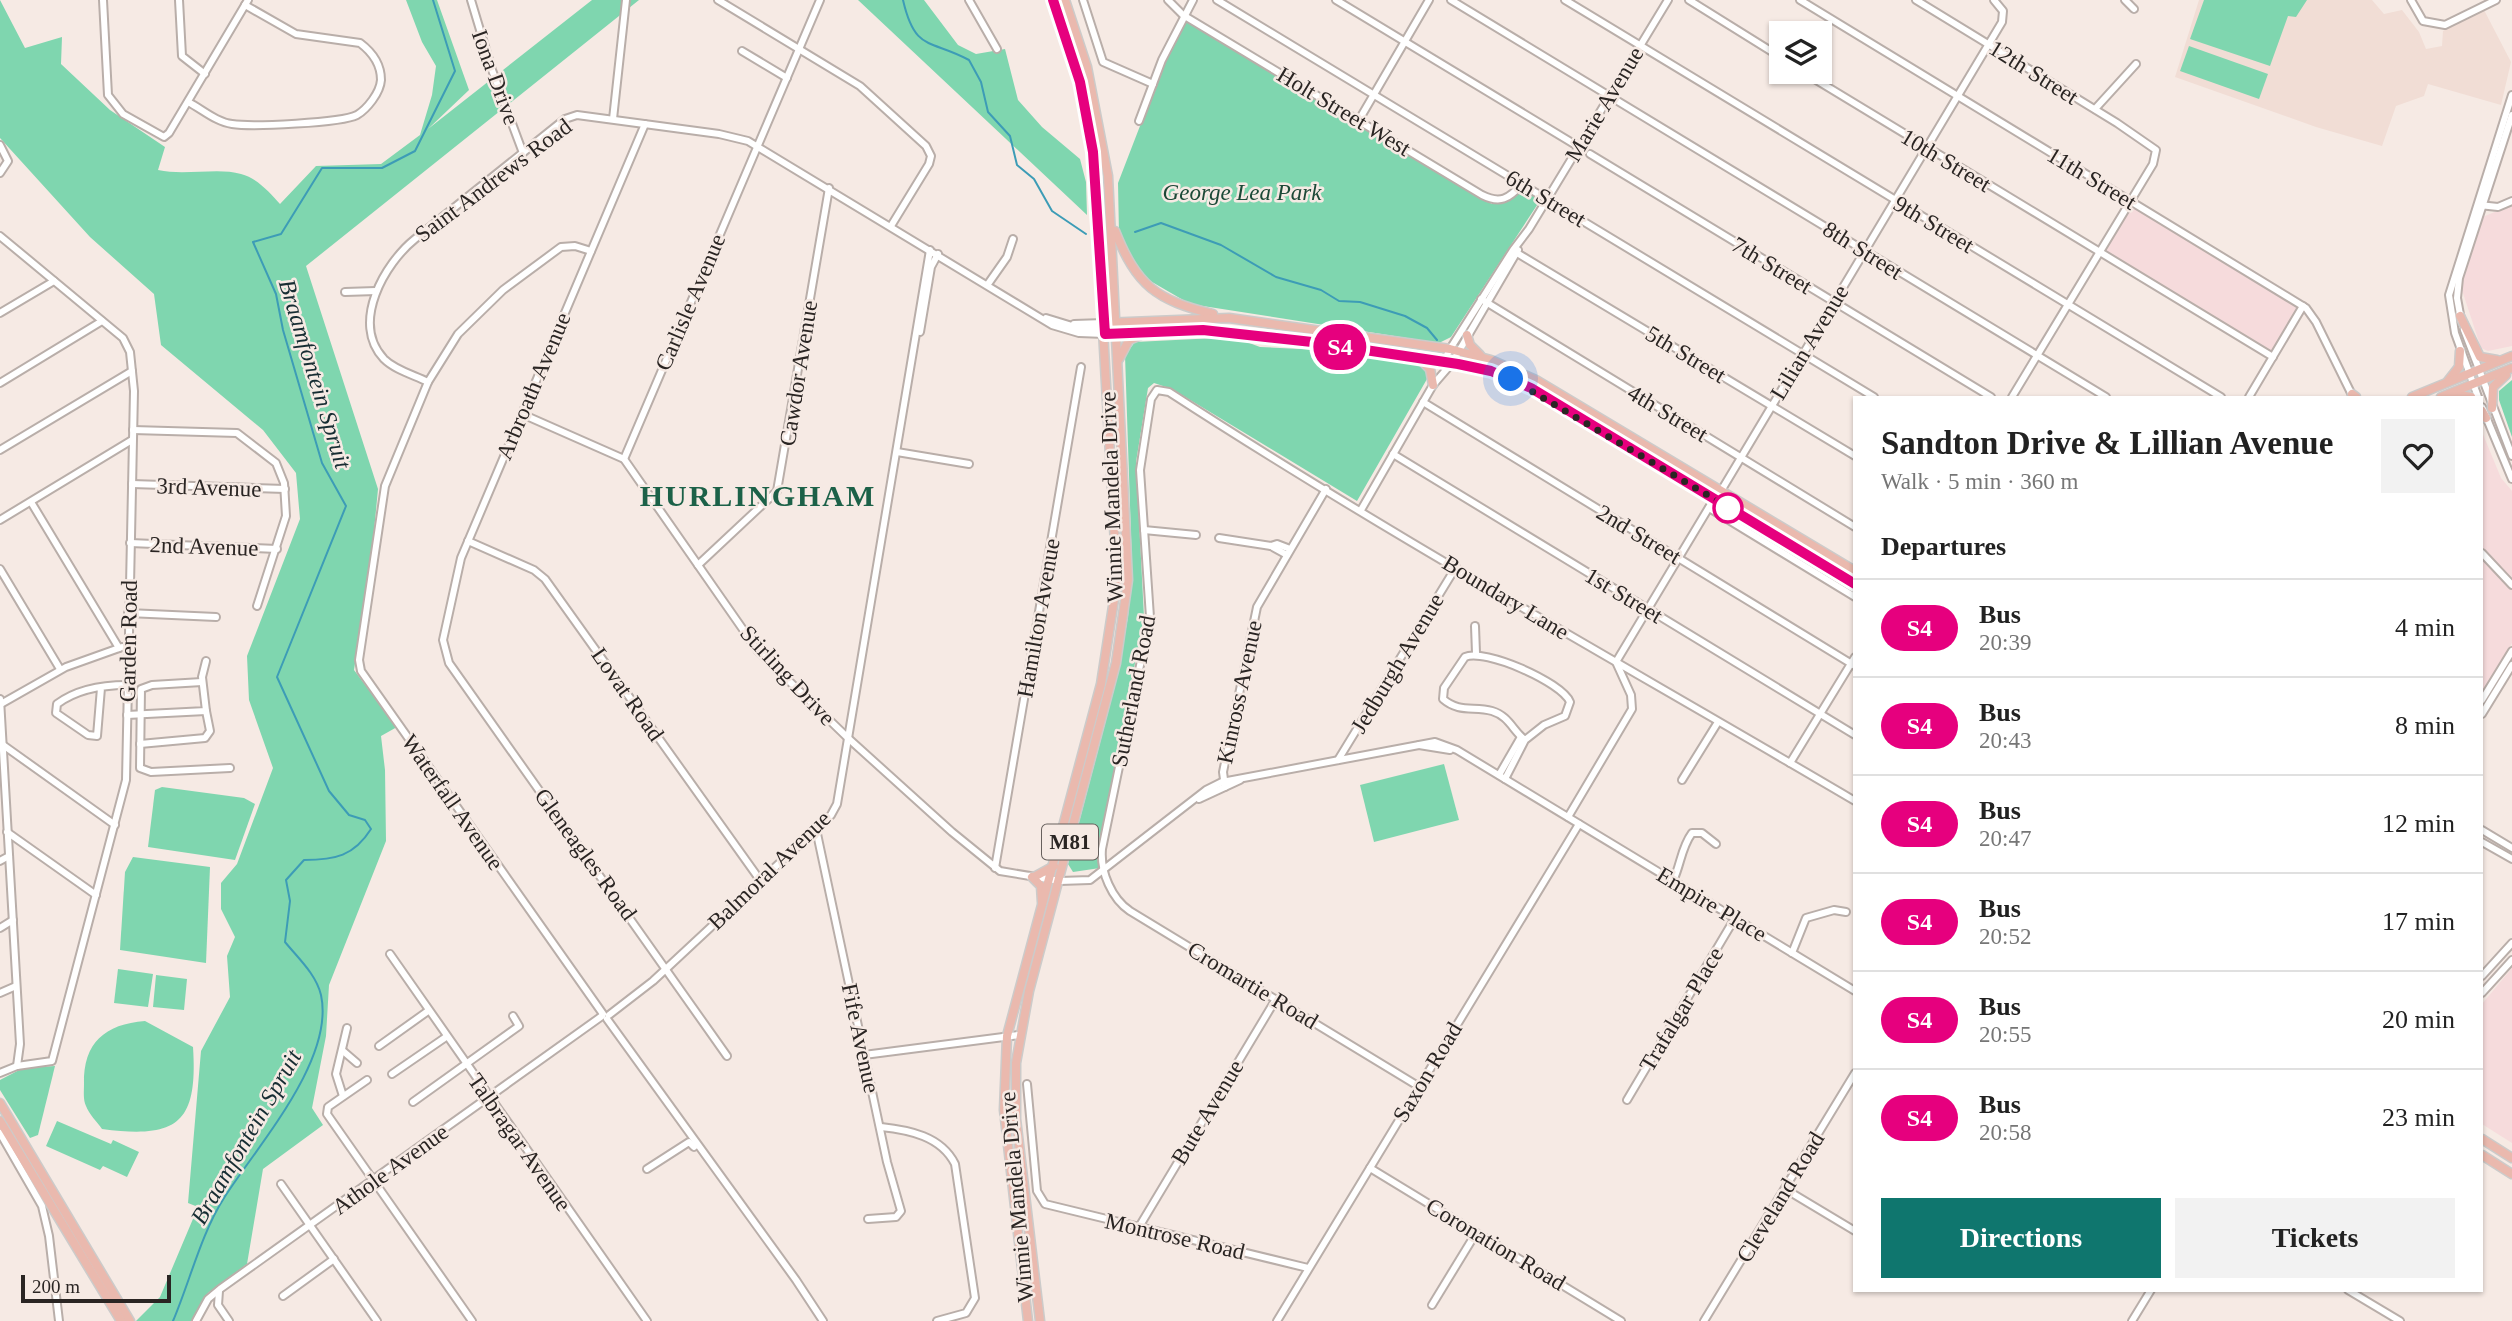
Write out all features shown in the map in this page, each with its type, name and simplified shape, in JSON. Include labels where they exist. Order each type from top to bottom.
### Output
[{"type":"main road","name":"Winnie Mandela Drive","points":[[1028,1321],[1004,1111],[1007,1035],[1042,908],[1056,880],[1055,866],[1104,674],[1115,610],[1116,547],[1091,142],[1077,72],[1053,0]]},
{"type":"main road","name":"Winnie Mandela Drive","points":[[1040,1321],[1015,1103],[1019,1035],[1056,880],[1116,663],[1126,609],[1128,561],[1108,176],[1094,99],[1065,0]]},
{"type":"main road","points":[[1112,225],[1133,270],[1153,293],[1189,308],[1228,318],[1454,350],[1482,357],[1536,380],[1853,570]]},
{"type":"main road","points":[[2460,316],[2480,357],[2490,361],[2507,358]]},
{"type":"main road","points":[[1117,328],[1228,318]]},
{"type":"main road","points":[[1104,328],[1217,331],[1418,358],[1491,371],[1531,388],[1853,583]]},
{"type":"main road","points":[[1118,362],[1129,340],[1151,331]]},
{"type":"main road","points":[[1467,335],[1470,345],[1482,357]]},
{"type":"main road","points":[[2446,383],[2458,369],[2460,351]]},
{"type":"main road","points":[[1418,358],[1430,369],[1433,385]]},
{"type":"main road","points":[[2414,396],[2507,358]]},
{"type":"main road","points":[[2444,396],[2512,370]]},
{"type":"main road","points":[[2492,408],[2495,383],[2512,370]]},
{"type":"main road","points":[[2444,396],[2461,393],[2468,396]]},
{"type":"main road","points":[[1042,908],[1041,886],[1033,877],[1055,866]]},
{"type":"main road","points":[[0,1102],[121,1321]]},
{"type":"main road","points":[[0,1121],[130,1321]]},
{"type":"main road","points":[[2483,1140],[2512,1158]]},
{"type":"main road","points":[[2483,1156],[2512,1174]]},
{"type":"street","points":[[103,0],[108,95],[123,114],[161,137],[168,135],[247,2],[296,34],[356,41],[371,53],[381,79],[377,94],[364,109],[351,117],[232,124],[188,102]]},
{"type":"street","points":[[179,0],[182,56],[205,74]]},
{"type":"street","name":"Iona Drive","points":[[471,0],[493,74],[523,153]]},
{"type":"street","points":[[718,0],[860,86],[929,151],[927,169],[891,226]]},
{"type":"street","points":[[757,146],[820,0]]},
{"type":"street","points":[[969,0],[997,49]]},
{"type":"street","points":[[1083,0],[1102,62],[1153,84]]},
{"type":"street","name":"Holt Street West","points":[[1168,0],[1183,15],[1491,199],[1509,198],[1521,184]]},
{"type":"street","points":[[1139,121],[1183,15],[1193,0]]},
{"type":"street","name":"6th Street","points":[[1217,0],[1872,396]]},
{"type":"street","points":[[1336,0],[1579,147]]},
{"type":"street","points":[[1359,120],[1429,0]]},
{"type":"street","points":[[1451,0],[1609,96]]},
{"type":"street","points":[[1565,0],[1640,44]]},
{"type":"street","name":"Marie Avenue","points":[[1454,350],[1668,0]]},
{"type":"street","points":[[1689,0],[1769,50]]},
{"type":"street","name":"11th Street","points":[[1800,0],[2303,306],[2316,322],[2353,395]]},
{"type":"street","name":"12th Street","points":[[1916,0],[2095,109],[2156,150],[2155,162],[2130,201]]},
{"type":"street","name":"Lilian Avenue","points":[[1721,491],[1990,44],[2004,14],[1994,0]]},
{"type":"street","points":[[2125,0],[2134,9]]},
{"type":"street","points":[[2411,0],[2423,21],[2435,24],[2451,23],[2496,0]]},
{"type":"street","points":[[2473,0],[2478,9]]},
{"type":"street","points":[[613,119],[629,1]]},
{"type":"street","name":"9th Street","points":[[1640,44],[2219,396]]},
{"type":"street","points":[[742,51],[787,78]]},
{"type":"street","points":[[2095,109],[2136,64]]},
{"type":"street","name":"10th Street","points":[[1822,84],[2098,253]]},
{"type":"street","name":"8th Street","points":[[1609,96],[2104,396]]},
{"type":"street","points":[[2512,96],[2459,278],[2460,316],[2481,381],[2512,456]]},
{"type":"street","points":[[2478,396],[2460,351],[2450,314],[2449,295],[2512,115]]},
{"type":"street","name":"Saint Andrews Road","points":[[428,382],[393,365],[379,351],[373,328],[376,291],[389,264],[401,250],[570,117],[613,119],[737,137],[829,188],[1052,325],[1070,331],[1104,328]]},
{"type":"street","name":"Arbroath Avenue","points":[[444,653],[443,640],[456,575],[468,541],[645,124]]},
{"type":"street","points":[[0,145],[4,159],[0,173]]},
{"type":"street","name":"Carlisle Avenue","points":[[624,459],[757,146]]},
{"type":"street","name":"7th Street","points":[[1590,153],[1989,396]]},
{"type":"street","name":"Cawdor Avenue","points":[[698,565],[774,497],[779,487],[829,188]]},
{"type":"street","points":[[2013,396],[2130,201]]},
{"type":"street","points":[[2480,205],[2498,207],[2512,201]]},
{"type":"street","name":"Garden Road","points":[[0,236],[126,342],[132,371],[126,780],[52,1061],[17,1066]]},
{"type":"street","points":[[988,284],[1007,257],[1013,239]]},
{"type":"street","name":"Waterfall Avenue","points":[[591,251],[561,247],[503,290],[458,334],[428,382],[385,486],[372,584],[359,654],[361,671],[823,1321]]},
{"type":"street","name":"5th Street","points":[[1518,249],[1853,455]]},
{"type":"street","name":"Balmoral Avenue","points":[[924,299],[930,250]]},
{"type":"street","points":[[2098,253],[2273,357]]},
{"type":"street","name":"Balmoral Avenue","points":[[667,969],[816,829],[837,804],[924,299],[930,267],[938,254]]},
{"type":"street","points":[[0,313],[54,281]]},
{"type":"street","points":[[345,292],[376,291]]},
{"type":"street","name":"Marie Avenue","points":[[1454,350],[1467,335],[1484,301]]},
{"type":"street","name":"4th Street","points":[[1484,301],[1853,526]]},
{"type":"street","points":[[2250,396],[2303,306]]},
{"type":"street","name":"Saint Andrews Road","points":[[1040,317],[1069,325],[1104,328]]},
{"type":"street","points":[[0,383],[102,321]]},
{"type":"street","points":[[1361,510],[1454,350]]},
{"type":"street","name":"Hamilton Avenue","points":[[995,868],[1081,367]]},
{"type":"street","points":[[0,450],[132,371]]},
{"type":"street","name":"Boundary Lane","points":[[1158,389],[1169,392],[1456,567],[1853,801]]},
{"type":"street","name":"Sutherland Road","points":[[1105,870],[1102,859],[1103,844],[1150,617],[1142,453],[1152,396],[1158,389]]},
{"type":"street","name":"2nd Street","points":[[1423,402],[1853,661]]},
{"type":"street","points":[[2483,412],[2512,480]]},
{"type":"street","points":[[522,414],[624,459]]},
{"type":"street","points":[[133,430],[241,434],[276,463],[285,489],[286,516],[257,606]]},
{"type":"street","points":[[0,520],[132,440]]},
{"type":"street","points":[[897,452],[969,464]]},
{"type":"street","name":"1st Street","points":[[1393,454],[1853,734]]},
{"type":"street","name":"Stirling Drive","points":[[624,459],[752,644],[849,739],[995,868],[1033,877],[1086,881],[1105,870],[1197,799],[1224,785]]},
{"type":"street","name":"3rd Avenue","points":[[132,485],[285,489]]},
{"type":"street","name":"Kinross Avenue","points":[[1224,785],[1254,615],[1326,489]]},
{"type":"street","points":[[1568,817],[1630,713],[1632,704],[1627,685],[1616,662],[1714,499]]},
{"type":"street","points":[[30,502],[119,648]]},
{"type":"street","points":[[1709,508],[1853,596]]},
{"type":"street","points":[[1144,530],[1196,535]]},
{"type":"street","points":[[1219,538],[1271,546],[1277,544],[1289,552]]},
{"type":"street","name":"Lovat Road","points":[[468,541],[534,570],[545,579],[760,880]]},
{"type":"street","name":"2nd Avenue","points":[[130,543],[277,549]]},
{"type":"street","points":[[2483,554],[2512,586]]},
{"type":"street","name":"Jedburgh Avenue","points":[[1338,760],[1456,567]]},
{"type":"street","points":[[0,569],[61,669]]},
{"type":"street","points":[[128,613],[216,617]]},
{"type":"street","points":[[1475,626],[1476,653]]},
{"type":"street","points":[[0,1073],[17,1066],[20,1044],[3,791],[1,701],[61,669],[128,645]]},
{"type":"street","points":[[2483,698],[2512,651]]},
{"type":"street","name":"Gleneagles Road","points":[[444,653],[727,1056]]},
{"type":"street","points":[[1502,777],[1523,739],[1544,725],[1565,716],[1570,706],[1567,696],[1535,675],[1476,653],[1460,662],[1444,688],[1443,699],[1466,710],[1495,712],[1512,723],[1523,739]]},
{"type":"street","points":[[139,744],[205,738],[210,731],[202,682],[206,660]]},
{"type":"street","points":[[1790,763],[1853,664]]},
{"type":"street","points":[[2483,712],[2512,665]]},
{"type":"street","points":[[1627,685],[1640,673]]},
{"type":"street","points":[[202,682],[143,688],[140,692],[140,766],[143,771],[230,768]]},
{"type":"street","points":[[101,688],[97,736],[88,735],[56,713],[57,705],[72,695],[101,688],[127,685]]},
{"type":"street","points":[[127,715],[206,711]]},
{"type":"street","points":[[1682,780],[1718,722]]},
{"type":"street","name":"Empire Place","points":[[1224,785],[1245,777],[1435,742],[1463,754],[1502,777],[1853,990]]},
{"type":"street","points":[[3,745],[114,824]]},
{"type":"street","name":"Saxon Road","points":[[1277,1321],[1579,824]]},
{"type":"street","name":"Fife Avenue","points":[[816,829],[900,1213],[896,1217],[868,1219]]},
{"type":"street","points":[[2483,831],[2512,848]]},
{"type":"street","points":[[7,832],[96,895]]},
{"type":"street","points":[[1673,881],[1683,859],[1683,846],[1692,833],[1702,834],[1716,844]]},
{"type":"street","points":[[2483,843],[2512,859]]},
{"type":"street","points":[[0,861],[9,856]]},
{"type":"street","name":"Cromartie Road","points":[[1105,870],[1112,891],[1123,906],[1418,1086]]},
{"type":"street","points":[[1792,953],[1803,920],[1833,910],[1846,912]]},
{"type":"street","name":"Trafalgar Place","points":[[1627,1100],[1735,918]]},
{"type":"street","points":[[0,928],[13,920]]},
{"type":"street","points":[[2483,975],[2512,943]]},
{"type":"street","name":"Talbragar Avenue","points":[[390,954],[488,1098],[647,1321]]},
{"type":"street","points":[[2483,992],[2512,960]]},
{"type":"street","name":"Athole Avenue","points":[[196,1321],[203,1306],[220,1289],[619,1007],[667,969]]},
{"type":"street","points":[[0,993],[16,986]]},
{"type":"street","name":"Bute Avenue","points":[[1139,1227],[1276,999]]},
{"type":"street","points":[[379,1046],[428,1011]]},
{"type":"street","points":[[413,1102],[519,1026],[513,1016]]},
{"type":"street","points":[[344,1096],[336,1074],[347,1028]]},
{"type":"street","points":[[864,1055],[1019,1035]]},
{"type":"street","points":[[392,1074],[446,1037]]},
{"type":"street","points":[[343,1051],[357,1063]]},
{"type":"street","name":"Cleveland Road","points":[[1704,1321],[1853,1076]]},
{"type":"street","points":[[367,1080],[328,1107],[327,1114],[472,1321]]},
{"type":"street","name":"Montrose Road","points":[[1027,1084],[1036,1142],[1037,1191],[1042,1202],[1308,1268]]},
{"type":"street","points":[[881,1127],[919,1133],[948,1154],[954,1164],[975,1298],[966,1313],[937,1321]]},
{"type":"street","points":[[0,1133],[39,1198],[49,1236],[59,1321]]},
{"type":"street","points":[[647,1169],[689,1142],[709,1162]]},
{"type":"street","name":"Coronation Road","points":[[1370,1168],[1621,1321]]},
{"type":"street","points":[[281,1184],[377,1321]]},
{"type":"street","points":[[1785,1189],[1853,1230]]},
{"type":"street","points":[[49,1236],[69,1226]]},
{"type":"street","points":[[1432,1305],[1476,1233]]},
{"type":"street","points":[[283,1296],[334,1259]]},
{"type":"street","points":[[220,1289],[218,1305],[229,1321]]},
{"type":"street","points":[[2132,1321],[2150,1292]]},
{"type":"street","points":[[2351,1292],[2400,1321]]},
{"type":"street","points":[[203,1306],[218,1305]]},
{"type":"street","points":[[2379,1321],[2385,1312]]},
{"type":"shaded area","points":[[2199,0],[2372,0],[2384,14],[2402,10],[2419,32],[2426,49],[2442,46],[2443,31],[2484,10],[2511,62],[2501,105],[2428,84],[2424,96],[2396,106],[2382,146],[2316,127],[2175,77]]},
{"type":"shaded area","points":[[2128,201],[2302,306],[2271,359],[2096,251]]},
{"type":"shaded area","points":[[2512,205],[2512,346],[2488,351],[2481,348],[2460,284],[2480,218]]},
{"type":"shaded area","points":[[2483,434],[2501,478],[2512,491],[2512,643],[2483,692]]},
{"type":"shaded area","points":[[2512,968],[2512,1143],[2483,1125],[2483,1003]]},
{"type":"green space","points":[[0,0],[25,48],[62,37],[61,64],[110,110],[165,147],[158,170],[241,174],[258,182],[280,204],[316,166],[381,164],[420,135],[432,95],[436,66],[422,42],[406,0],[437,0],[469,90],[428,129],[592,0],[639,0],[306,266],[378,489],[372,552],[354,670],[397,727],[381,736],[385,770],[386,841],[329,985],[326,1036],[312,1108],[323,1125],[263,1169],[247,1264],[208,1293],[194,1321],[136,1321],[160,1297],[198,1207],[188,1203],[201,1051],[230,997],[227,956],[235,937],[221,909],[221,883],[237,864],[273,768],[249,700],[247,656],[300,519],[296,473],[263,430],[161,345],[154,294],[90,237],[0,138]]},
{"type":"green space","points":[[858,0],[924,0],[958,45],[976,54],[1005,49],[1018,100],[1042,127],[1080,159],[1086,182],[1087,215]]},
{"type":"green space","points":[[2204,0],[2307,0],[2296,17],[2288,16],[2270,66],[2190,39]]},
{"type":"green space","name":"George Lea Park","points":[[1182,17],[1492,204],[1506,202],[1521,188],[1541,199],[1451,337],[1439,343],[1190,304],[1140,275],[1119,234],[1118,183]]},
{"type":"green space","points":[[2189,46],[2268,74],[2259,99],[2180,71]]},
{"type":"green space","points":[[1216,338],[1244,341],[1260,347],[1320,350],[1412,362],[1426,369],[1427,379],[1357,501],[1172,389],[1154,383],[1148,388],[1136,462],[1144,617],[1097,857],[1100,868],[1073,872],[1068,864],[1117,678],[1128,617],[1132,565],[1125,355],[1135,342]]},
{"type":"green space","points":[[2512,380],[2512,437],[2499,400],[2499,391]]},
{"type":"green space","points":[[1444,764],[1459,820],[1374,842],[1360,785]]},
{"type":"green space","points":[[162,787],[244,798],[255,804],[235,860],[148,847],[155,790]]},
{"type":"green space","points":[[133,857],[210,867],[206,963],[120,950],[125,872]]},
{"type":"green space","points":[[118,969],[153,974],[148,1007],[114,1003]]},
{"type":"green space","points":[[156,975],[187,979],[184,1010],[153,1007]]},
{"type":"green space","points":[[145,1021],[193,1047],[192,1093],[186,1109],[178,1120],[166,1127],[149,1131],[102,1129],[84,1101],[87,1057],[99,1038],[108,1031],[118,1026]]},
{"type":"green space","points":[[55,1066],[38,1135],[30,1138],[0,1090],[0,1080],[23,1068]]},
{"type":"green space","points":[[57,1121],[111,1144],[113,1140],[139,1152],[127,1177],[103,1166],[100,1170],[46,1146]]},
{"type":"waterway","name":"Braamfontein Spruit","points":[[173,1321],[216,1212],[290,1101],[316,1047],[322,1020],[321,995],[311,973],[285,942],[290,901],[286,880],[304,860],[325,859],[351,851],[371,829],[365,820],[349,815],[329,791],[277,677],[346,506],[322,463],[283,330],[276,294],[253,242],[281,234],[322,168],[382,168],[415,151],[455,71],[433,0]]},
{"type":"waterway","points":[[903,0],[908,17],[919,36],[926,42],[969,60],[981,82],[988,112],[1010,136],[1017,165],[1034,179],[1052,211],[1086,234]]},
{"type":"waterway","points":[[1135,232],[1161,223],[1221,245],[1276,277],[1321,290],[1339,301],[1360,302],[1405,316],[1427,328],[1437,340]]},
{"type":"bus line","name":"S4","points":[[1053,0],[1080,82],[1093,152],[1105,334],[1217,331],[1444,361],[1491,371],[1531,388],[1853,583]]},
{"type":"district","name":"HURLINGHAM","points":[[758,496]]},
{"type":"route","points":[[1511,379],[1531,388],[1738,513],[1728,508]]}]
